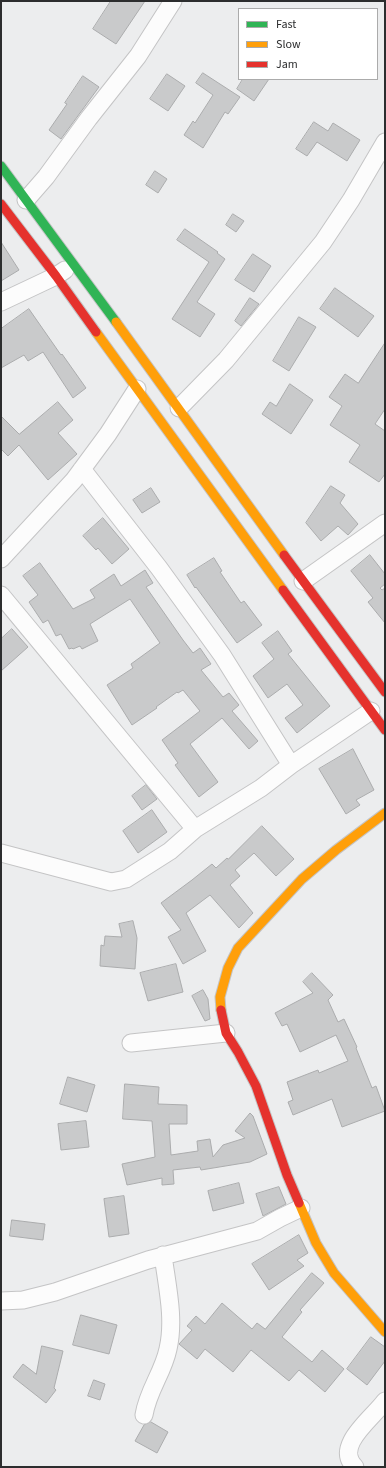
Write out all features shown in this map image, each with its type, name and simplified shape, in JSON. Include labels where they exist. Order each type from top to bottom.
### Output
[{"type":"main road","points":[[1,166],[385,692]]},
{"type":"main road","points":[[1,204],[56,276],[385,730]]},
{"type":"main road","points":[[385,813],[336,850],[302,879],[238,948],[228,968],[220,997],[226,1033],[256,1086],[287,1175],[316,1243],[334,1273],[385,1332]]},
{"type":"street","points":[[26,200],[46,177],[89,118],[138,56],[173,1]]},
{"type":"street","points":[[179,408],[226,360],[322,242],[350,200],[385,142]]},
{"type":"street","points":[[1,302],[56,276],[73,264]]},
{"type":"street","points":[[1,559],[74,480],[108,434],[138,389]]},
{"type":"street","points":[[82,469],[222,655],[290,766]]},
{"type":"street","points":[[303,581],[385,523]]},
{"type":"street","points":[[1,595],[196,829]]},
{"type":"street","points":[[1,853],[110,882],[126,880],[170,851],[196,829],[261,788],[290,766],[371,711]]},
{"type":"street","points":[[131,1043],[226,1033]]},
{"type":"street","points":[[1,1301],[23,1300],[55,1292],[163,1255],[257,1231],[301,1208]]},
{"type":"street","points":[[144,1415],[146,1402],[168,1350],[170,1334],[169,1302],[163,1255]]},
{"type":"street","points":[[339,1467],[351,1441],[385,1401]]},
{"type":"street","points":[[349,1448],[350,1462],[355,1467]]},
{"type":"building","points":[[111,1],[145,1],[116,44],[93,29]]},
{"type":"building","points":[[203,73],[240,97],[228,114],[225,112],[203,148],[184,135],[193,121],[195,123],[213,95],[196,83]]},
{"type":"building","points":[[167,74],[185,86],[168,111],[150,99]]},
{"type":"building","points":[[83,76],[99,87],[61,139],[49,130],[67,104],[65,103]]},
{"type":"building","points":[[242,80],[268,80],[254,101],[237,89]]},
{"type":"building","points":[[314,122],[328,131],[333,123],[360,140],[347,161],[317,142],[307,156],[296,149]]},
{"type":"building","points":[[155,171],[167,179],[158,193],[146,185]]},
{"type":"building","points":[[233,214],[244,221],[236,232],[226,225]]},
{"type":"building","points":[[185,229],[218,252],[217,253],[225,259],[197,302],[215,314],[200,337],[172,319],[209,262],[177,240]]},
{"type":"building","points":[[1,242],[19,270],[1,281]]},
{"type":"building","points":[[253,254],[271,266],[254,292],[235,280]]},
{"type":"building","points":[[335,288],[374,316],[358,337],[320,309]]},
{"type":"building","points":[[250,298],[259,304],[241,326],[235,321]]},
{"type":"building","points":[[29,309],[86,388],[73,398],[43,352],[28,361],[24,355],[1,368],[1,329]]},
{"type":"building","points":[[299,317],[316,327],[289,371],[273,361]]},
{"type":"building","points":[[385,343],[385,409],[375,424],[385,431],[385,474],[379,482],[349,462],[360,445],[330,425],[342,406],[329,397],[345,374],[358,383]]},
{"type":"building","points":[[290,384],[313,400],[291,434],[262,414],[270,402],[276,406]]},
{"type":"building","points":[[58,402],[73,420],[58,433],[77,454],[48,480],[19,445],[8,456],[1,449],[1,416],[19,434]]},
{"type":"building","points":[[331,486],[345,495],[340,503],[358,524],[348,535],[338,526],[321,541],[306,523]]},
{"type":"building","points":[[151,488],[160,502],[142,513],[133,500]]},
{"type":"building","points":[[103,518],[129,549],[112,564],[98,548],[96,550],[83,536]]},
{"type":"building","points":[[370,555],[385,574],[385,584],[380,588],[382,590],[385,588],[385,623],[368,602],[373,598],[351,571]]},
{"type":"building","points":[[214,558],[222,571],[220,572],[241,603],[244,601],[262,625],[237,643],[196,587],[195,588],[187,575]]},
{"type":"building","points":[[40,563],[73,609],[95,598],[90,590],[114,574],[121,586],[145,570],[153,583],[146,587],[183,640],[193,653],[200,648],[211,664],[201,670],[223,697],[229,693],[239,705],[232,711],[258,741],[249,749],[222,718],[190,744],[218,782],[199,797],[175,765],[178,763],[162,740],[200,711],[183,690],[178,693],[177,692],[132,725],[107,685],[133,668],[131,664],[160,643],[130,599],[90,624],[98,641],[82,649],[80,646],[69,649],[61,634],[56,636],[48,620],[43,623],[29,602],[38,595],[23,576]]},
{"type":"building","points":[[12,629],[28,647],[1,671],[1,639]]},
{"type":"building","points":[[278,631],[292,651],[288,654],[330,706],[297,733],[285,718],[303,705],[287,684],[268,698],[253,676],[274,659],[262,643]]},
{"type":"building","points":[[353,749],[374,790],[356,800],[360,805],[346,814],[319,769]]},
{"type":"building","points":[[146,785],[157,799],[142,810],[132,796]]},
{"type":"building","points":[[152,810],[167,832],[138,853],[123,831]]},
{"type":"building","points":[[262,826],[294,859],[276,876],[254,853],[235,870],[240,876],[230,885],[253,913],[239,928],[210,895],[186,913],[206,951],[183,964],[168,937],[181,930],[161,903],[212,864],[216,868],[227,858],[228,859]]},
{"type":"building","points":[[133,921],[137,938],[135,969],[100,966],[101,945],[104,946],[105,936],[122,937],[119,924]]},
{"type":"building","points":[[176,964],[183,992],[148,1001],[140,973]]},
{"type":"building","points":[[312,973],[333,995],[328,1000],[338,1022],[344,1019],[357,1047],[356,1048],[372,1088],[376,1086],[385,1111],[342,1127],[332,1099],[293,1115],[288,1102],[293,1100],[287,1082],[318,1070],[319,1073],[348,1061],[336,1035],[300,1052],[287,1024],[282,1026],[275,1013],[313,993],[303,982]]},
{"type":"building","points":[[203,990],[208,999],[210,1019],[205,1021],[192,996]]},
{"type":"building","points":[[68,1077],[95,1085],[87,1112],[60,1104]]},
{"type":"building","points":[[125,1084],[159,1087],[158,1104],[187,1105],[187,1124],[169,1124],[171,1155],[198,1151],[197,1141],[210,1139],[213,1157],[223,1145],[245,1138],[235,1131],[250,1113],[253,1116],[267,1154],[250,1162],[201,1170],[200,1167],[173,1170],[174,1184],[162,1185],[162,1178],[127,1185],[122,1164],[155,1157],[152,1121],[123,1119]]},
{"type":"building","points":[[86,1121],[89,1147],[61,1150],[58,1124]]},
{"type":"building","points":[[239,1183],[244,1203],[213,1211],[208,1191]]},
{"type":"building","points":[[279,1187],[286,1204],[263,1216],[256,1194]]},
{"type":"building","points":[[124,1196],[129,1234],[109,1237],[104,1199]]},
{"type":"building","points":[[12,1220],[45,1224],[43,1240],[10,1236]]},
{"type":"building","points":[[299,1235],[308,1253],[297,1260],[304,1266],[269,1290],[252,1264]]},
{"type":"building","points":[[312,1273],[324,1283],[300,1310],[302,1312],[282,1337],[312,1362],[322,1350],[344,1369],[325,1392],[299,1370],[289,1381],[251,1350],[233,1372],[205,1349],[197,1359],[179,1344],[192,1330],[187,1326],[196,1316],[205,1324],[222,1303],[252,1329],[257,1323],[265,1329]]},
{"type":"building","points":[[81,1315],[117,1325],[109,1354],[73,1345]]},
{"type":"building","points":[[371,1337],[385,1347],[385,1361],[367,1385],[347,1369]]},
{"type":"building","points":[[42,1346],[63,1351],[54,1388],[56,1390],[46,1403],[13,1377],[23,1364],[36,1374]]},
{"type":"building","points":[[94,1380],[105,1384],[100,1400],[88,1396]]},
{"type":"building","points":[[151,1422],[168,1432],[157,1453],[135,1441],[144,1425]]},
{"type":"traffic: fast","points":[[1,166],[116,322]]},
{"type":"traffic: slow","points":[[116,322],[284,555]]},
{"type":"traffic: slow","points":[[96,332],[283,590]]},
{"type":"traffic: slow","points":[[221,1010],[220,997],[228,968],[238,948],[302,879],[336,850],[385,813]]},
{"type":"traffic: slow","points":[[299,1203],[316,1243],[334,1273],[385,1332]]},
{"type":"traffic: jam","points":[[1,204],[56,276],[96,332]]},
{"type":"traffic: jam","points":[[284,555],[385,692]]},
{"type":"traffic: jam","points":[[283,590],[385,730]]},
{"type":"traffic: jam","points":[[221,1010],[226,1033],[256,1086],[287,1175],[299,1203]]}]
